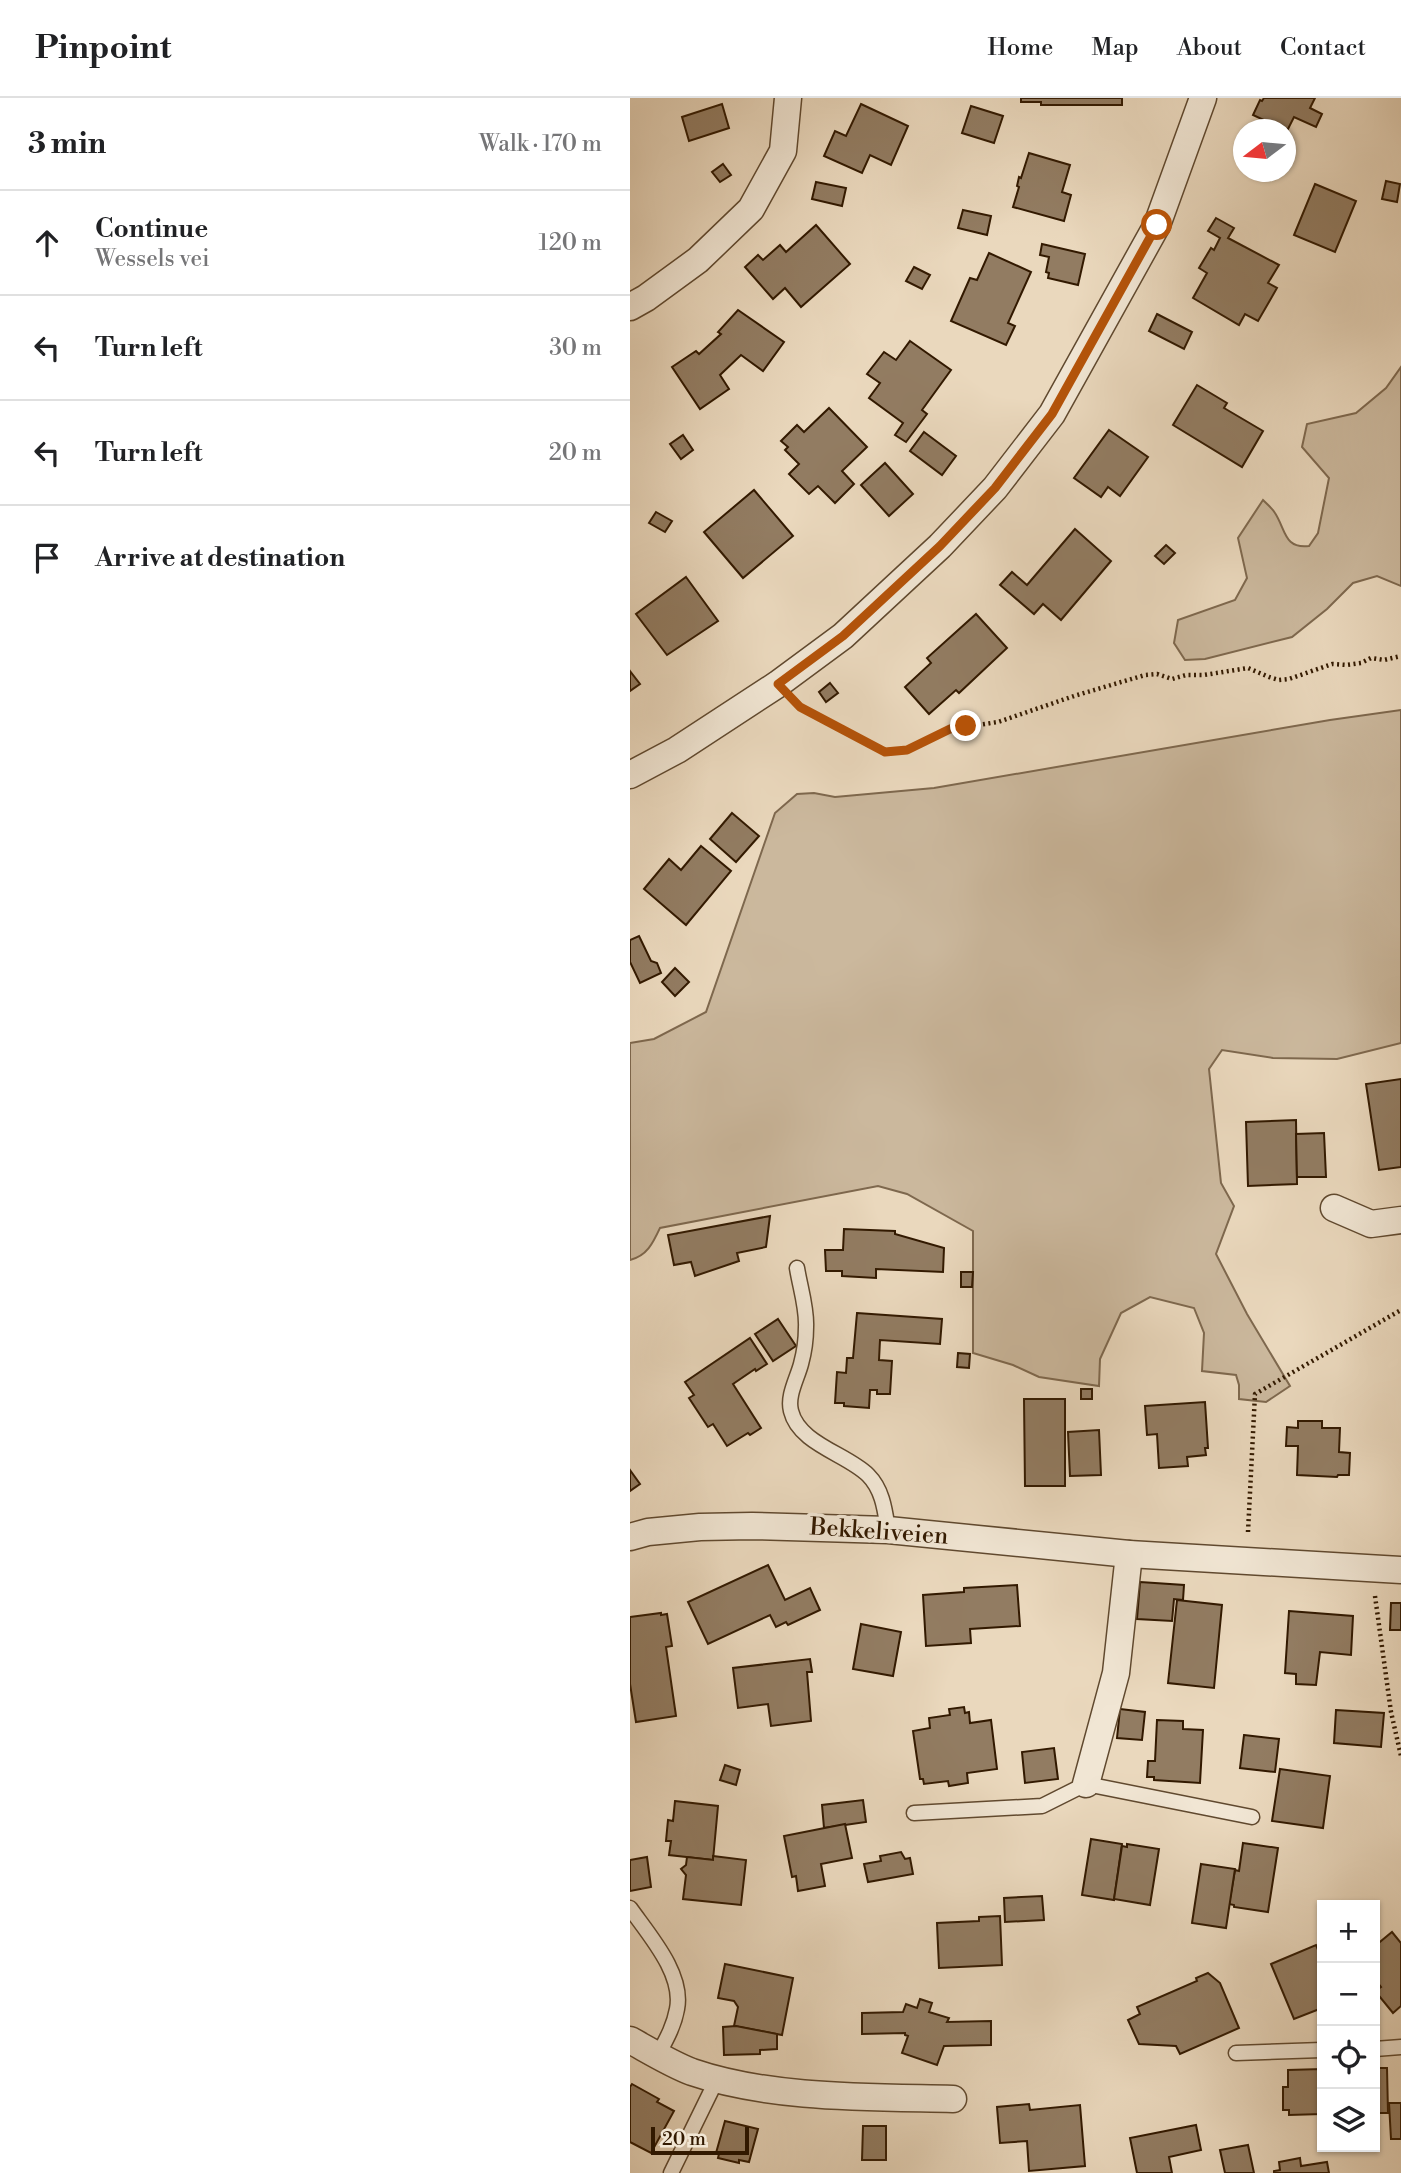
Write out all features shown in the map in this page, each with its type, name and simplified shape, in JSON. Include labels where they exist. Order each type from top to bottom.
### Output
[{"type":"street","points":[[630,307],[667,284],[698,260],[751,209],[783,150],[788,98]]},
{"type":"street","points":[[630,775],[677,750],[778,684],[843,636],[940,546],[995,488],[1052,414],[1157,225],[1203,98]]},
{"type":"street","points":[[1334,1208],[1371,1224],[1401,1220]]},
{"type":"street","name":"Bekkeliveien","points":[[630,1537],[648,1532],[700,1527],[888,1530],[1129,1554],[1401,1570]]},
{"type":"street","points":[[1086,1784],[1116,1673],[1129,1554]]},
{"type":"street","points":[[631,2042],[690,2071],[741,2085],[843,2096],[953,2099]]},
{"type":"lane","points":[[797,1268],[806,1326],[801,1363],[791,1392],[790,1411],[800,1429],[826,1450],[870,1476],[882,1497],[888,1530]]},
{"type":"lane","points":[[914,1813],[1042,1806],[1086,1784],[1252,1817]]},
{"type":"lane","points":[[630,1908],[659,1948],[675,1980],[678,2007],[659,2055]]},
{"type":"lane","points":[[1380,2048],[1401,2046]]},
{"type":"lane","points":[[1236,2053],[1317,2050]]},
{"type":"lane","points":[[671,2173],[717,2079]]},
{"type":"path","points":[[778,684],[800,707],[885,752],[907,750],[950,729],[998,722],[1144,675],[1157,674],[1172,679],[1248,668],[1279,680],[1332,664],[1347,665],[1371,658],[1384,660],[1401,656]]},
{"type":"path","points":[[1246,1561],[1255,1395],[1401,1310]]},
{"type":"path","points":[[1371,1568],[1391,1712],[1401,1756]]},
{"type":"shaded area","points":[[1401,367],[1401,586],[1377,576],[1353,583],[1327,609],[1292,637],[1205,659],[1185,660],[1174,643],[1178,620],[1235,600],[1247,578],[1238,538],[1263,500],[1274,511],[1287,537],[1295,545],[1309,546],[1318,533],[1329,478],[1302,447],[1307,424],[1356,413],[1386,388]]},
{"type":"shaded area","points":[[1401,710],[1401,1043],[1337,1059],[1273,1058],[1222,1050],[1209,1069],[1221,1183],[1234,1206],[1216,1254],[1247,1314],[1290,1386],[1266,1402],[1239,1399],[1236,1375],[1202,1371],[1204,1333],[1194,1308],[1150,1297],[1121,1313],[1100,1359],[1099,1386],[1039,1377],[1013,1365],[973,1353],[973,1231],[907,1194],[878,1186],[660,1228],[645,1252],[630,1260],[630,1043],[654,1039],[706,1012],[775,813],[797,794],[814,793],[835,797],[934,788]]},
{"type":"building","points":[[1021,98],[1122,98],[1122,105],[1041,105],[1041,102],[1021,102]]},
{"type":"building","points":[[1264,98],[1315,98],[1310,108],[1322,114],[1316,127],[1294,117],[1262,119],[1253,115],[1260,100]]},
{"type":"building","points":[[722,104],[729,128],[689,141],[682,117]]},
{"type":"building","points":[[861,104],[908,126],[891,165],[870,155],[862,173],[824,156],[835,131],[846,136]]},
{"type":"building","points":[[971,106],[1003,116],[994,143],[962,133]]},
{"type":"building","points":[[1029,153],[1070,165],[1062,192],[1071,195],[1064,221],[1013,207],[1019,177],[1021,178]]},
{"type":"building","points":[[723,164],[731,175],[720,182],[712,172]]},
{"type":"building","points":[[1386,181],[1400,184],[1397,202],[1382,199]]},
{"type":"building","points":[[816,182],[846,188],[842,206],[812,199]]},
{"type":"building","points":[[1315,184],[1356,201],[1335,252],[1294,235]]},
{"type":"building","points":[[963,210],[991,216],[987,235],[958,228]]},
{"type":"building","points":[[1216,218],[1234,228],[1228,238],[1279,265],[1268,283],[1277,288],[1258,321],[1245,314],[1239,325],[1193,298],[1207,273],[1199,268],[1220,238],[1208,231]]},
{"type":"building","points":[[816,225],[850,264],[801,307],[785,288],[773,299],[745,267],[758,255],[763,260],[780,245],[786,252]]},
{"type":"building","points":[[1042,244],[1085,254],[1078,285],[1048,278],[1049,273],[1046,272],[1049,257],[1040,255]]},
{"type":"building","points":[[989,253],[1031,272],[1008,323],[1015,326],[1006,345],[951,321],[970,278],[977,280]]},
{"type":"building","points":[[914,267],[930,275],[922,289],[906,281]]},
{"type":"building","points":[[738,310],[784,342],[763,371],[741,355],[720,375],[729,389],[700,409],[672,367],[696,351],[699,354],[721,334],[718,332]]},
{"type":"building","points":[[1157,314],[1192,332],[1184,349],[1149,331]]},
{"type":"building","points":[[910,341],[951,370],[922,410],[927,414],[906,442],[895,435],[903,423],[869,398],[880,383],[867,374],[884,352],[896,360]]},
{"type":"building","points":[[1197,385],[1227,403],[1224,408],[1263,431],[1242,467],[1173,425]]},
{"type":"building","points":[[829,408],[867,447],[842,471],[854,484],[835,503],[818,486],[809,494],[789,474],[799,464],[785,450],[788,447],[781,441],[797,425],[804,432]]},
{"type":"building","points":[[1109,430],[1148,457],[1120,496],[1108,487],[1101,497],[1074,478]]},
{"type":"building","points":[[924,432],[956,456],[942,475],[910,451]]},
{"type":"building","points":[[683,435],[693,450],[681,459],[670,444]]},
{"type":"building","points":[[885,463],[913,494],[889,516],[861,485]]},
{"type":"building","points":[[754,490],[793,536],[743,578],[704,532]]},
{"type":"building","points":[[656,512],[672,521],[665,532],[649,523]]},
{"type":"building","points":[[1075,529],[1111,561],[1061,620],[1043,604],[1034,614],[1000,585],[1012,572],[1027,585]]},
{"type":"building","points":[[1166,545],[1175,553],[1164,564],[1155,556]]},
{"type":"building","points":[[686,577],[718,621],[667,655],[636,614]]},
{"type":"building","points":[[976,614],[1007,648],[959,693],[956,690],[929,714],[905,687],[931,663],[927,658]]},
{"type":"building","points":[[630,671],[640,684],[630,691]]},
{"type":"building","points":[[830,683],[838,693],[826,702],[819,692]]},
{"type":"building","points":[[732,813],[759,836],[736,862],[710,839]]},
{"type":"building","points":[[701,846],[731,871],[686,925],[644,889],[669,859],[681,870]]},
{"type":"building","points":[[639,936],[651,961],[657,963],[661,973],[640,983],[630,962],[630,940]]},
{"type":"building","points":[[675,968],[689,982],[675,996],[662,982]]},
{"type":"building","points":[[1401,1079],[1401,1167],[1379,1170],[1366,1084]]},
{"type":"building","points":[[1296,1120],[1297,1184],[1248,1186],[1246,1122]]},
{"type":"building","points":[[1324,1133],[1326,1177],[1297,1177],[1296,1134]]},
{"type":"building","points":[[770,1216],[766,1247],[737,1253],[739,1261],[695,1276],[691,1262],[674,1265],[668,1235]]},
{"type":"building","points":[[844,1229],[895,1231],[895,1234],[944,1248],[943,1272],[876,1269],[876,1278],[842,1276],[842,1271],[826,1271],[825,1250],[843,1250]]},
{"type":"building","points":[[961,1272],[973,1272],[972,1287],[961,1287]]},
{"type":"building","points":[[857,1313],[942,1319],[940,1344],[880,1340],[879,1360],[892,1361],[890,1394],[877,1394],[877,1390],[870,1390],[869,1408],[835,1403],[837,1372],[846,1373],[847,1358],[853,1358]]},
{"type":"building","points":[[778,1319],[796,1346],[773,1361],[755,1334]]},
{"type":"building","points":[[750,1338],[767,1364],[733,1384],[761,1428],[727,1446],[713,1424],[708,1427],[689,1398],[694,1395],[685,1382]]},
{"type":"building","points":[[958,1353],[970,1354],[969,1368],[957,1367]]},
{"type":"building","points":[[1081,1389],[1092,1389],[1092,1399],[1081,1399]]},
{"type":"building","points":[[1024,1399],[1065,1399],[1065,1486],[1025,1486]]},
{"type":"building","points":[[1205,1402],[1208,1448],[1205,1448],[1206,1455],[1187,1457],[1188,1466],[1159,1468],[1157,1434],[1147,1435],[1145,1406]]},
{"type":"building","points":[[1298,1421],[1322,1421],[1322,1428],[1340,1428],[1339,1452],[1350,1453],[1349,1475],[1297,1475],[1298,1446],[1286,1446],[1287,1427],[1298,1428]]},
{"type":"building","points":[[1099,1430],[1101,1475],[1070,1476],[1068,1432]]},
{"type":"building","points":[[630,1470],[640,1484],[630,1491]]},
{"type":"building","points":[[768,1565],[785,1600],[810,1588],[820,1610],[788,1625],[786,1622],[776,1627],[770,1615],[708,1644],[688,1602]]},
{"type":"building","points":[[1140,1582],[1184,1585],[1183,1600],[1174,1599],[1172,1621],[1137,1619]]},
{"type":"building","points":[[1017,1585],[1020,1626],[970,1629],[971,1643],[926,1646],[923,1595],[964,1592],[964,1588]]},
{"type":"building","points":[[1177,1600],[1222,1605],[1214,1688],[1168,1683]]},
{"type":"building","points":[[1391,1603],[1401,1603],[1401,1630],[1390,1630]]},
{"type":"building","points":[[1289,1611],[1353,1616],[1351,1655],[1320,1652],[1316,1685],[1296,1684],[1296,1674],[1285,1673]]},
{"type":"building","points":[[667,1614],[672,1646],[666,1647],[676,1716],[636,1722],[630,1684],[630,1617]]},
{"type":"building","points":[[861,1624],[901,1632],[893,1676],[853,1669]]},
{"type":"building","points":[[810,1659],[812,1672],[807,1672],[811,1721],[771,1726],[768,1704],[738,1708],[733,1668]]},
{"type":"building","points":[[964,1707],[965,1713],[969,1712],[970,1723],[991,1720],[997,1769],[967,1773],[968,1783],[949,1786],[948,1781],[924,1784],[923,1779],[920,1779],[913,1731],[930,1728],[929,1718],[950,1715],[949,1709]]},
{"type":"building","points":[[1120,1709],[1145,1712],[1142,1740],[1117,1738]]},
{"type":"building","points":[[1336,1710],[1384,1713],[1381,1747],[1334,1743]]},
{"type":"building","points":[[1157,1720],[1183,1721],[1183,1729],[1203,1730],[1200,1783],[1154,1780],[1154,1777],[1147,1777],[1148,1761],[1155,1761]]},
{"type":"building","points":[[1244,1735],[1279,1739],[1275,1772],[1240,1768]]},
{"type":"building","points":[[1054,1748],[1058,1779],[1025,1783],[1022,1752]]},
{"type":"building","points":[[725,1765],[740,1770],[736,1785],[720,1780]]},
{"type":"building","points":[[1280,1769],[1330,1776],[1323,1828],[1272,1821]]},
{"type":"building","points":[[863,1800],[866,1822],[824,1828],[822,1805]]},
{"type":"building","points":[[675,1801],[718,1806],[713,1860],[669,1855],[671,1841],[666,1841],[668,1820],[673,1821]]},
{"type":"building","points":[[845,1824],[852,1858],[821,1864],[825,1886],[798,1891],[796,1876],[792,1877],[784,1836]]},
{"type":"building","points":[[1091,1839],[1122,1844],[1114,1900],[1082,1895]]},
{"type":"building","points":[[1243,1843],[1278,1848],[1268,1912],[1229,1904],[1235,1870],[1239,1871]]},
{"type":"building","points":[[1127,1844],[1159,1849],[1150,1905],[1114,1899],[1122,1846],[1127,1847]]},
{"type":"building","points":[[901,1852],[905,1859],[910,1858],[913,1874],[868,1882],[864,1864],[881,1861],[880,1856]]},
{"type":"building","points":[[713,1856],[746,1860],[741,1905],[683,1899],[686,1875],[681,1869],[686,1865],[687,1857],[713,1860]]},
{"type":"building","points":[[647,1857],[651,1887],[630,1891],[630,1860]]},
{"type":"building","points":[[1201,1864],[1235,1869],[1226,1928],[1192,1923]]},
{"type":"building","points":[[1042,1896],[1044,1920],[1005,1922],[1004,1898]]},
{"type":"building","points":[[1000,1916],[1002,1965],[939,1968],[937,1923],[979,1921],[979,1917]]},
{"type":"building","points":[[1392,1932],[1401,1943],[1401,2006],[1393,2013],[1380,1997],[1380,1942]]},
{"type":"building","points":[[1316,1945],[1317,2010],[1294,2019],[1271,1964]]},
{"type":"building","points":[[725,1964],[793,1978],[782,2035],[734,2026],[738,2007],[734,2001],[718,1998]]},
{"type":"building","points":[[1208,1973],[1220,1983],[1239,2028],[1180,2054],[1176,2046],[1139,2044],[1128,2020],[1140,2014],[1137,2007],[1197,1981],[1196,1978]]},
{"type":"building","points":[[920,1999],[932,2003],[929,2012],[949,2018],[947,2022],[991,2021],[991,2045],[944,2046],[937,2065],[902,2053],[908,2036],[905,2033],[862,2034],[862,2013],[903,2012],[906,2004],[917,2008]]},
{"type":"building","points":[[736,2026],[777,2034],[777,2049],[760,2050],[760,2054],[724,2055],[723,2027]]},
{"type":"building","points":[[1380,2068],[1387,2068],[1388,2113],[1380,2113]]},
{"type":"building","points":[[1317,2069],[1317,2114],[1289,2115],[1289,2110],[1283,2110],[1283,2087],[1288,2087],[1288,2070]]},
{"type":"building","points":[[632,2084],[674,2111],[651,2153],[630,2142]]},
{"type":"building","points":[[1389,2103],[1401,2103],[1401,2139],[1391,2139]]},
{"type":"building","points":[[1029,2104],[1030,2110],[1080,2105],[1085,2166],[1029,2171],[1027,2141],[1000,2143],[997,2107]]},
{"type":"building","points":[[725,2121],[758,2129],[749,2162],[739,2160],[739,2163],[718,2158],[719,2154],[716,2153]]},
{"type":"building","points":[[1196,2125],[1201,2150],[1169,2157],[1172,2173],[1137,2173],[1130,2138]]},
{"type":"building","points":[[863,2126],[886,2126],[886,2160],[862,2160]]},
{"type":"building","points":[[1248,2145],[1254,2173],[1225,2173],[1220,2150]]},
{"type":"building","points":[[1300,2158],[1301,2166],[1327,2162],[1329,2173],[1274,2173],[1280,2170],[1279,2162]]},
{"type":"route","points":[[966,726],[950,729],[907,750],[885,752],[800,707],[778,684],[843,636],[940,546],[995,488],[1052,414],[1157,225]]}]
